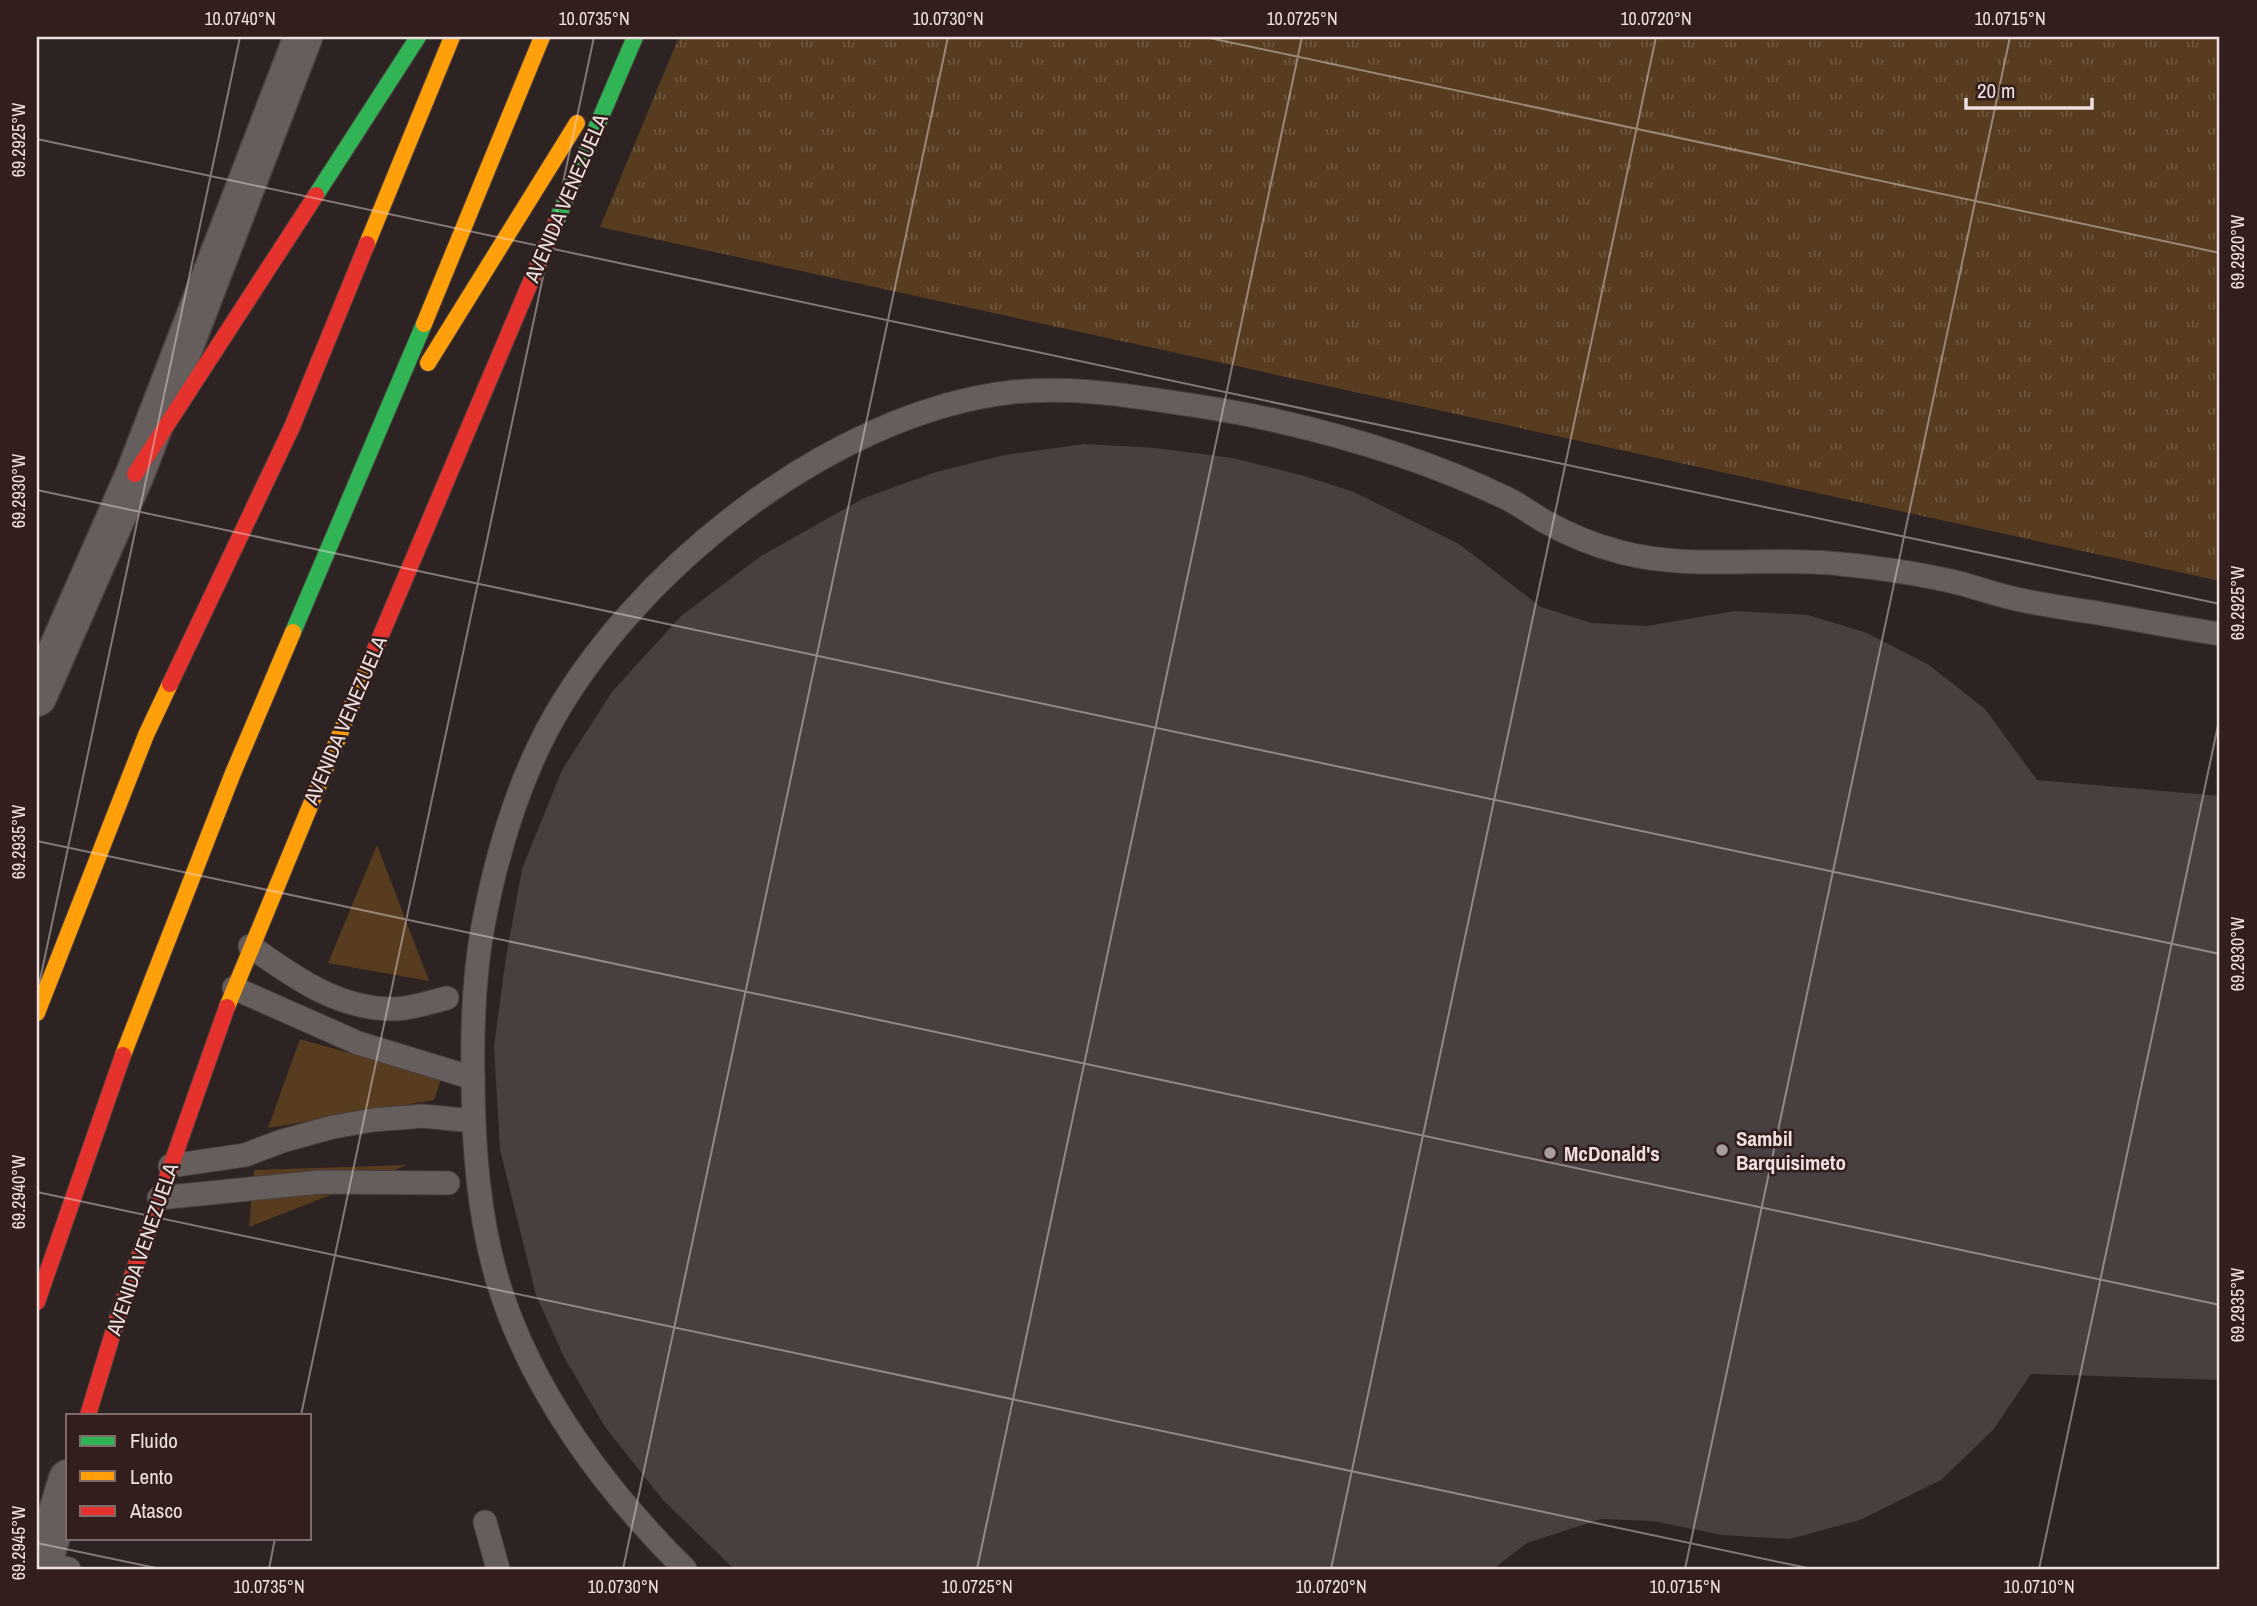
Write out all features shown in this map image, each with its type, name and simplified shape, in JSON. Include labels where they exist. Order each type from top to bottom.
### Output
[{"type":"street","points":[[135,474],[418,37]]},
{"type":"street","points":[[37,1013],[146,735],[292,427],[452,37]]},
{"type":"street","points":[[37,1302],[125,1050],[233,773],[369,457],[542,37]]},
{"type":"street","points":[[369,457],[633,37]]},
{"type":"street","name":"AVENIDA VENEZUELA","points":[[88,1414],[119,1313],[250,946],[633,37]]},
{"type":"street","points":[[37,697],[135,474],[295,39]]},
{"type":"street","points":[[51,1567],[66,1489]]},
{"type":"lane","points":[[685,1569],[610,1489],[557,1409],[511,1317],[498,1281],[483,1215],[473,1121],[475,982],[493,874],[511,813],[528,770],[571,689],[641,602],[680,562],[775,488],[829,453],[887,424],[949,404],[1012,392],[1104,392],[1214,408],[1333,435],[1455,476],[1514,502],[1547,523],[1583,540],[1621,553],[1684,562],[1775,560],[1896,570],[2018,600],[2220,634]]},
{"type":"lane","points":[[250,946],[306,985],[356,1006],[396,1009],[447,998]]},
{"type":"lane","points":[[234,988],[358,1043],[473,1078]]},
{"type":"lane","points":[[170,1166],[245,1155],[282,1141],[333,1127],[373,1120],[423,1116],[473,1121]]},
{"type":"lane","points":[[159,1198],[320,1182],[448,1182]]},
{"type":"lane","points":[[485,1522],[498,1569]]},
{"type":"green space","points":[[679,37],[2220,37],[2220,581],[600,227]]},
{"type":"green space","points":[[377,845],[429,981],[328,963]]},
{"type":"green space","points":[[300,1039],[441,1079],[434,1100],[268,1128]]},
{"type":"green space","points":[[407,1165],[249,1227],[254,1170]]},
{"type":"building","points":[[1084,444],[1156,448],[1233,458],[1354,492],[1459,544],[1541,607],[1592,623],[1647,626],[1735,611],[1808,615],[1867,633],[1929,665],[1985,709],[2037,780],[2220,796],[2220,1380],[2031,1374],[1993,1430],[1941,1480],[1860,1520],[1790,1539],[1722,1535],[1653,1521],[1601,1519],[1527,1543],[1493,1569],[733,1568],[663,1500],[605,1427],[564,1357],[536,1295],[500,1149],[494,1047],[506,957],[522,869],[562,770],[612,692],[681,616],[761,556],[864,498],[936,472],[1005,455]]},
{"type":"traffic: fast","points":[[316,195],[418,37]]},
{"type":"traffic: fast","points":[[556,222],[635,37]]},
{"type":"traffic: fast","points":[[293,632],[424,324]]},
{"type":"traffic: slow","points":[[367,244],[452,37]]},
{"type":"traffic: slow","points":[[424,324],[542,37]]},
{"type":"traffic: slow","points":[[428,363],[577,123]]},
{"type":"traffic: slow","points":[[123,1055],[233,773],[293,632]]},
{"type":"traffic: slow","points":[[227,1007],[373,654]]},
{"type":"traffic: slow","points":[[37,1013],[146,735],[170,684]]},
{"type":"traffic: jam","points":[[135,474],[316,195]]},
{"type":"traffic: jam","points":[[373,654],[556,222]]},
{"type":"traffic: jam","points":[[170,684],[292,427],[367,244]]},
{"type":"traffic: jam","points":[[88,1414],[119,1313],[227,1007]]},
{"type":"traffic: jam","points":[[37,1302],[123,1055]]},
{"type":"place","name":"Sambil Barquisimeto","points":[[1722,1150]]},
{"type":"place","name":"McDonald's","points":[[1550,1153]]}]
